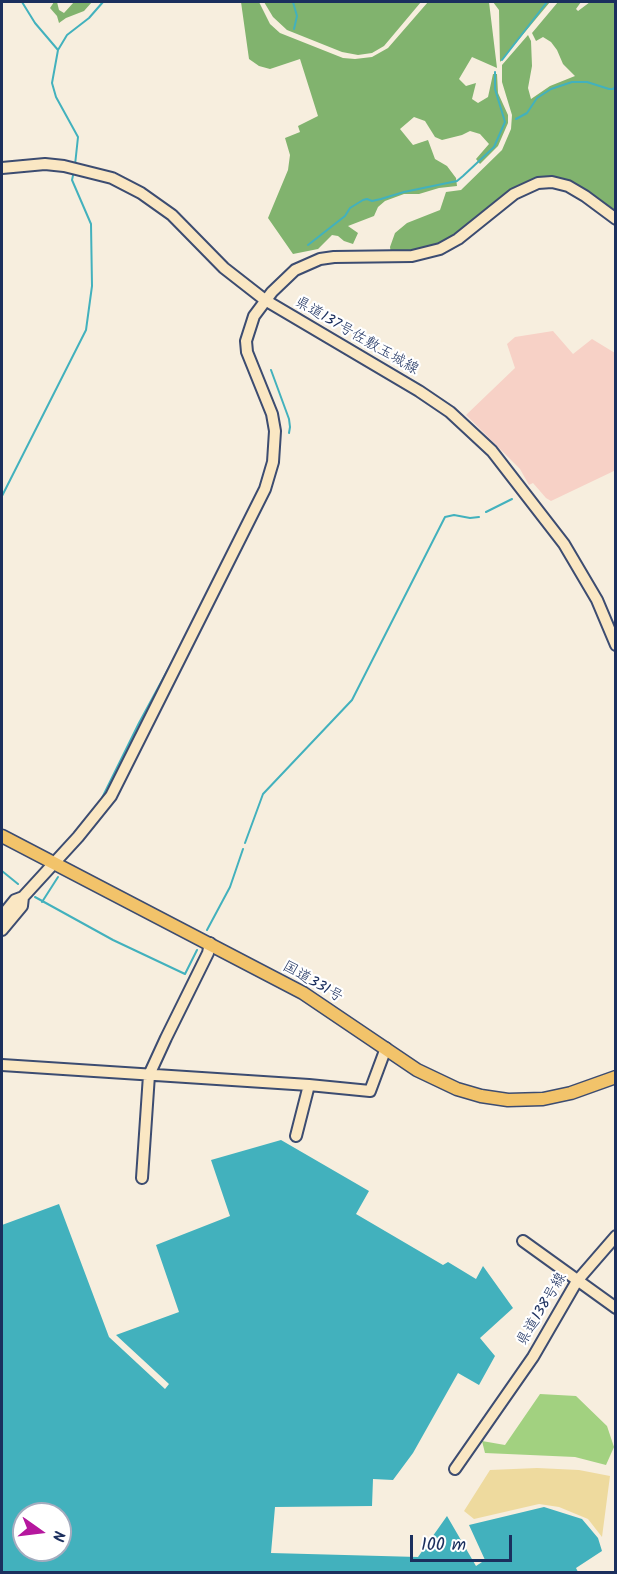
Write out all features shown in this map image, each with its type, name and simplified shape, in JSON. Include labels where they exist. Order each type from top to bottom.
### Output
[{"type":"highway","name":"国道331号","points":[[2,836],[210,943],[320,1003],[417,1070],[444,1084],[468,1093],[508,1100],[550,1098],[615,1077]]},
{"type":"street","name":"県道137号佐敷玉城線","points":[[2,168],[45,164],[74,168],[123,183],[157,203],[186,228],[224,268],[265,300],[419,391],[450,412],[478,437],[498,460],[564,544],[597,600],[615,645]]},
{"type":"street","points":[[3,923],[15,900],[23,897],[93,820],[111,796],[265,489],[273,462],[275,430],[272,414],[247,352],[246,341],[254,316],[265,300],[295,270],[320,259],[412,256],[449,245],[514,194],[538,183],[552,182],[568,186],[585,195],[615,219]]},
{"type":"street","points":[[142,1178],[149,1075],[208,953],[210,943]]},
{"type":"street","points":[[2,1065],[309,1084],[370,1091],[386,1048]]},
{"type":"street","points":[[297,1136],[309,1084]]},
{"type":"street","name":"県道138号線","points":[[455,1469],[533,1357],[577,1281],[615,1236]]},
{"type":"street","points":[[524,1241],[615,1308]]},
{"type":"shaded area","points":[[553,331],[573,354],[592,339],[615,353],[616,470],[551,501],[533,483],[529,485],[520,469],[466,415],[515,368],[507,344],[515,337]]},
{"type":"green space","points":[[54,2],[57,2],[59,10],[64,13],[74,2],[92,2],[84,11],[59,23],[57,16],[50,8]]},
{"type":"green space","points":[[241,2],[259,2],[270,24],[280,33],[343,58],[355,59],[372,57],[388,48],[428,2],[489,2],[497,68],[472,57],[459,79],[466,86],[476,83],[472,99],[478,103],[488,97],[493,74],[497,74],[498,93],[508,115],[508,123],[498,146],[480,164],[476,159],[489,144],[480,134],[470,131],[442,140],[435,137],[425,121],[414,117],[400,129],[413,145],[428,140],[435,159],[447,166],[456,178],[457,186],[419,194],[404,194],[385,201],[378,207],[374,216],[348,226],[358,233],[353,244],[332,235],[318,249],[293,254],[268,218],[288,170],[290,155],[285,138],[300,132],[298,126],[318,116],[300,59],[270,69],[259,66],[249,59]]},
{"type":"green space","points":[[264,2],[421,2],[384,46],[372,53],[358,55],[342,52],[287,30],[273,17]]},
{"type":"green space","points":[[493,2],[550,2],[500,62],[499,10]]},
{"type":"green space","points":[[558,2],[581,2],[576,9],[578,11],[590,2],[615,2],[615,214],[614,211],[573,185],[535,180],[440,245],[426,250],[391,254],[390,247],[395,233],[407,223],[440,210],[446,192],[461,190],[502,150],[511,129],[512,115],[502,82],[502,65],[528,35],[531,41],[532,66],[528,88],[531,99],[550,86],[575,76],[563,64],[551,42],[543,37],[536,41],[532,33]]},
{"type":"green space","points":[[540,1394],[576,1396],[607,1426],[614,1447],[606,1465],[575,1457],[485,1453],[482,1441],[505,1445]]},
{"type":"sand","points":[[537,1468],[579,1470],[610,1476],[602,1537],[588,1519],[559,1507],[539,1504],[474,1519],[464,1511],[490,1470]]},
{"type":"water","points":[[281,1140],[369,1191],[356,1214],[443,1265],[448,1262],[476,1279],[483,1266],[513,1308],[480,1338],[495,1356],[479,1385],[458,1373],[413,1453],[393,1480],[373,1479],[372,1506],[275,1507],[271,1553],[418,1557],[447,1516],[476,1566],[485,1560],[469,1525],[544,1507],[582,1519],[598,1538],[602,1551],[576,1568],[578,1572],[2,1572],[2,1225],[59,1204],[109,1337],[165,1389],[169,1384],[116,1335],[179,1312],[156,1245],[230,1216],[211,1160]]},
{"type":"waterway","points":[[22,2],[35,23],[58,50],[52,83],[56,97],[78,137],[75,165]]},
{"type":"waterway","points":[[58,50],[67,35],[89,18],[103,2]]},
{"type":"waterway","points":[[293,2],[297,16],[294,29]]},
{"type":"waterway","points":[[502,60],[547,2]]},
{"type":"waterway","points":[[308,245],[345,216],[350,208],[363,200],[372,201],[457,181],[463,176],[494,147],[505,122],[495,89],[495,72]]},
{"type":"waterway","points":[[516,119],[527,113],[537,98],[551,89],[572,82],[587,82],[609,89],[616,86]]},
{"type":"waterway","points":[[2,496],[86,330],[92,286],[91,224],[72,180],[74,171]]},
{"type":"waterway","points":[[271,370],[289,419],[289,433]]},
{"type":"waterway","points":[[486,512],[512,499]]},
{"type":"waterway","points":[[245,843],[263,794],[352,700],[445,517],[454,515],[479,517]]},
{"type":"waterway","points":[[102,798],[172,662]]},
{"type":"waterway","points":[[207,930],[230,887],[243,849]]},
{"type":"waterway","points":[[2,871],[18,884]]},
{"type":"waterway","points":[[42,902],[58,877]]},
{"type":"waterway","points":[[35,897],[113,940],[185,974],[197,950]]}]
